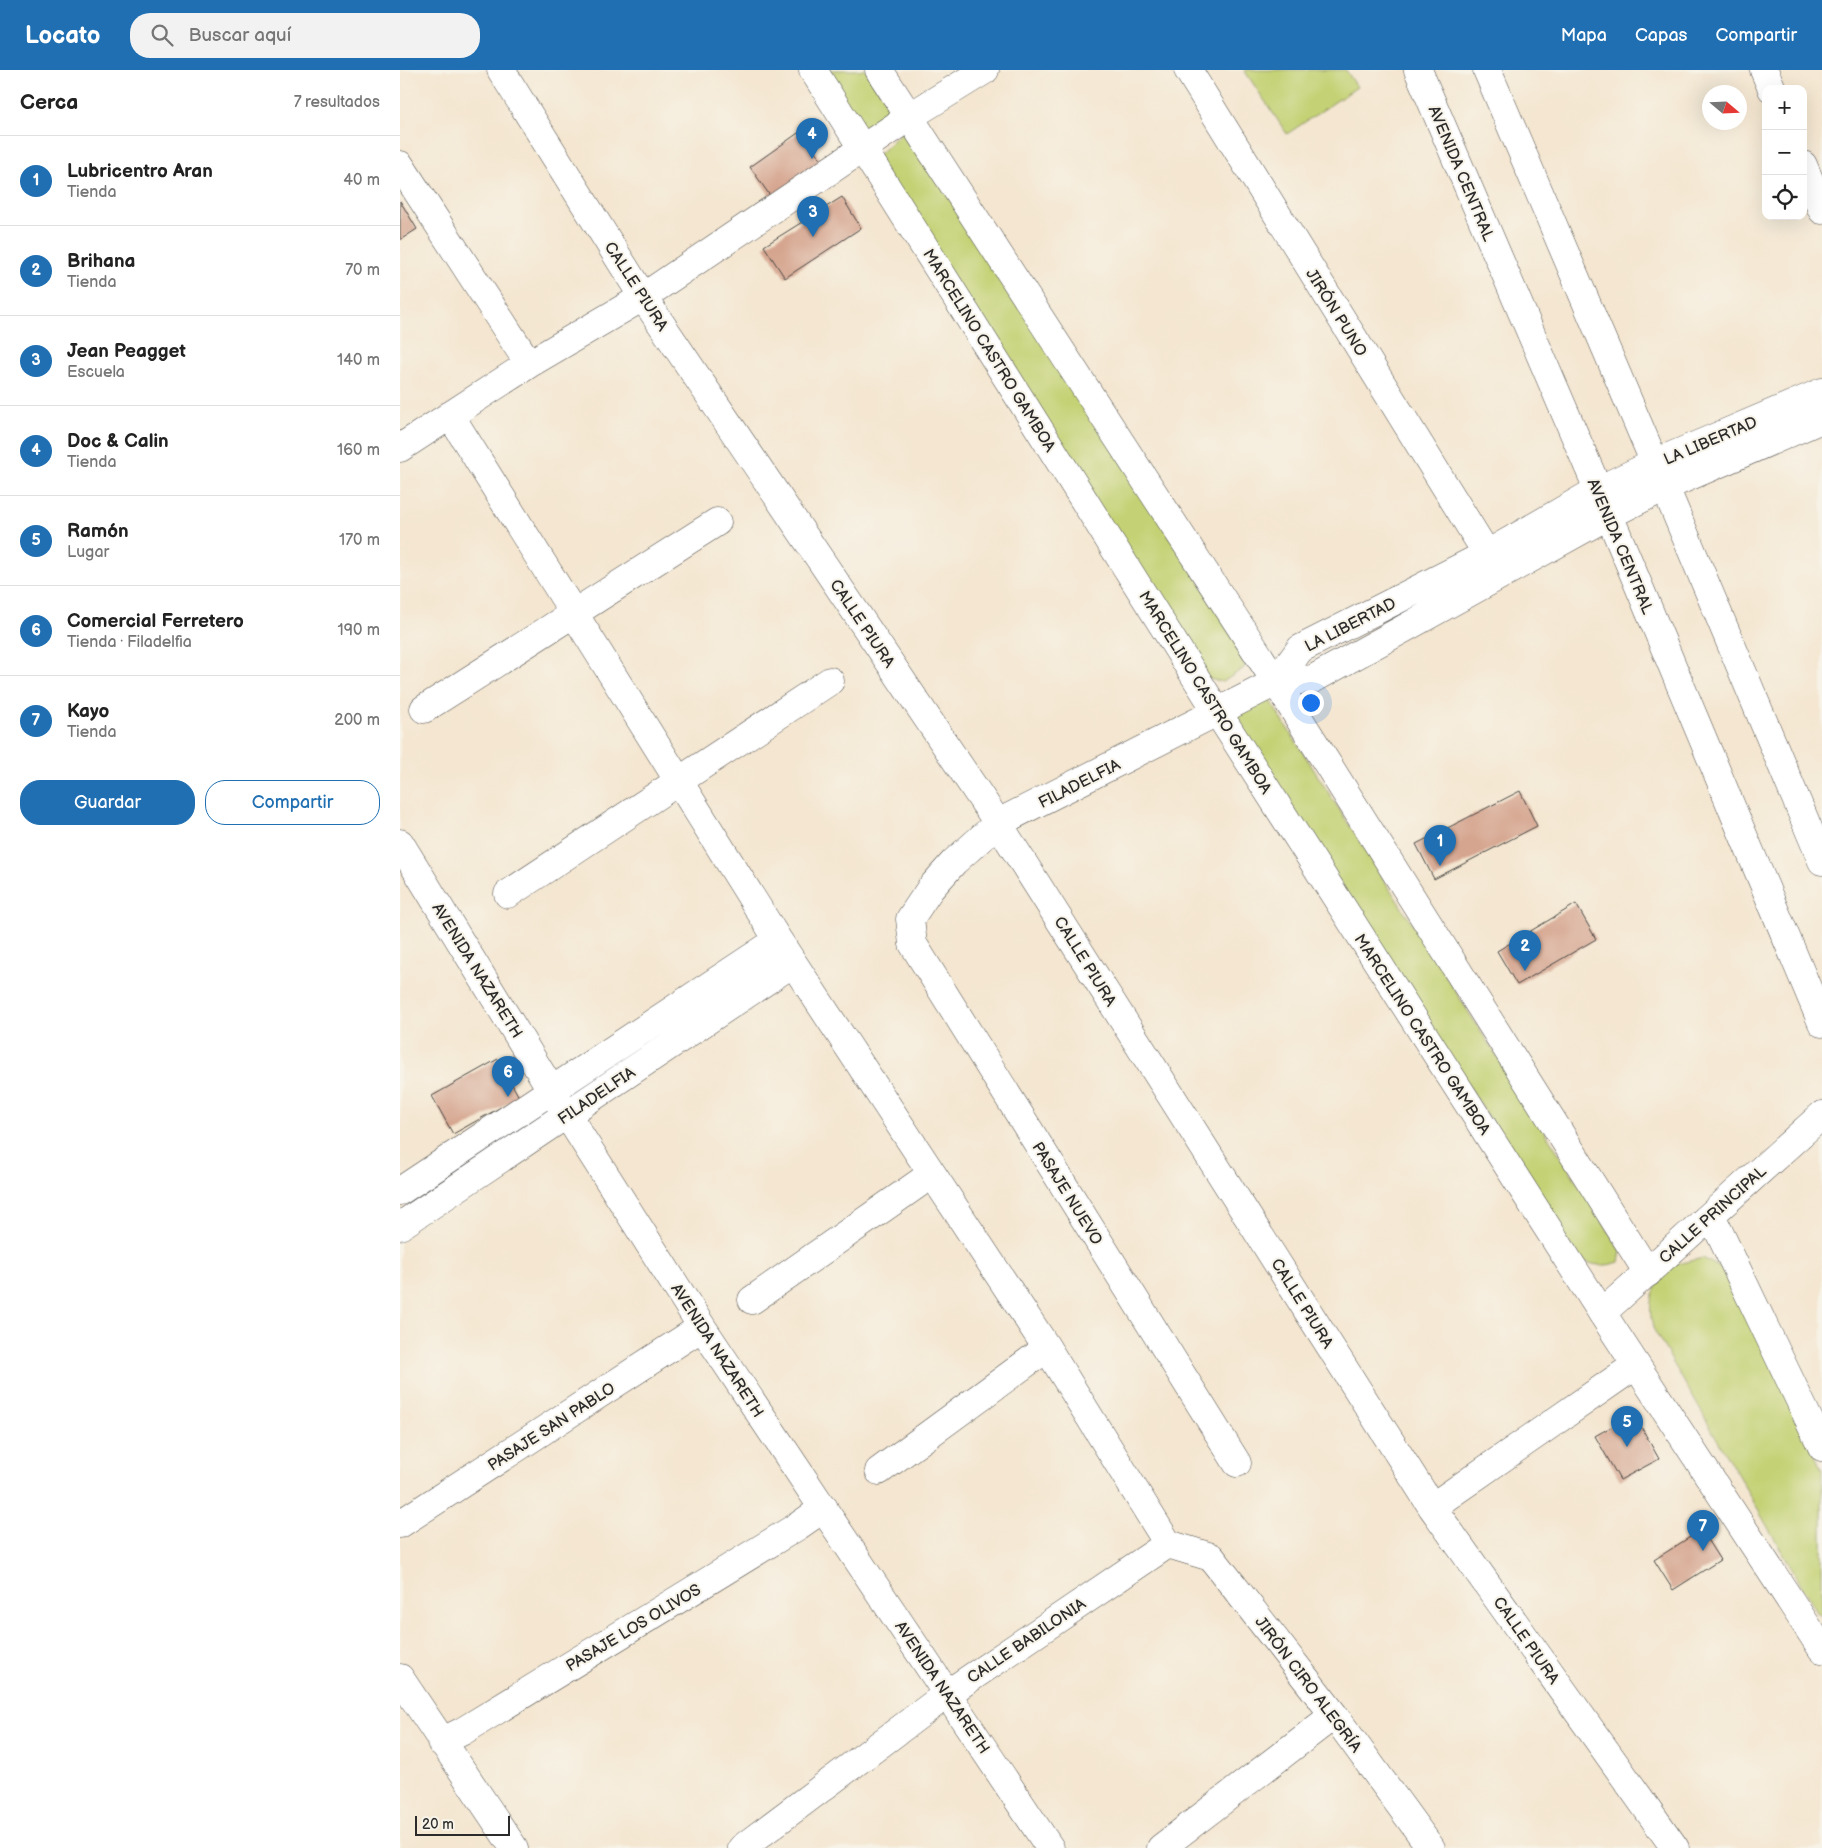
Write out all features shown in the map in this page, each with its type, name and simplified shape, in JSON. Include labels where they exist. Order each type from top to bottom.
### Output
[{"type":"street","name":"CALLE PIURA","points":[[501,70],[643,297],[998,823],[1432,1507],[1675,1848]]},
{"type":"street","name":"MARCELINO CASTRO GAMBOA","points":[[813,70],[1218,713],[1602,1313],[1822,1649]]},
{"type":"street","points":[[879,70],[1276,682],[1648,1272]]},
{"type":"street","points":[[400,448],[529,364],[643,297],[909,117],[984,70]]},
{"type":"street","name":"JIRÓN PUNO","points":[[1188,70],[1487,554]]},
{"type":"street","name":"AVENIDA CENTRAL","points":[[1418,70],[1609,515],[1822,1022]]},
{"type":"street","points":[[1487,70],[1822,861]]},
{"type":"street","points":[[1764,70],[1770,85]]},
{"type":"street","points":[[400,165],[529,364]]},
{"type":"street","points":[[1807,174],[1822,210]]},
{"type":"street","name":"LA LIBERTAD","points":[[1276,682],[1313,679],[1609,515],[1660,475],[1822,392]]},
{"type":"street","points":[[450,415],[778,940],[1048,1348],[1168,1544]]},
{"type":"street","name":"LA LIBERTAD","points":[[1276,682],[1300,649],[1487,554],[1598,490],[1660,475],[1822,419]]},
{"type":"street","points":[[424,709],[717,522]]},
{"type":"street","points":[[508,894],[830,681]]},
{"type":"street","name":"FILADELFIA","points":[[910,920],[930,889],[954,862],[998,823],[1276,682]]},
{"type":"street","name":"AVENIDA NAZARETH","points":[[400,843],[552,1090],[702,1327],[1050,1848]]},
{"type":"street","name":"PASAJE NUEVO","points":[[910,920],[912,944],[1237,1463]]},
{"type":"street","name":"FILADELFIA","points":[[400,1192],[778,940]]},
{"type":"street","name":"FILADELFIA","points":[[400,1226],[793,963]]},
{"type":"street","name":"CALLE PRINCIPAL","points":[[1602,1313],[1822,1115]]},
{"type":"street","points":[[752,1300],[932,1174]]},
{"type":"street","points":[[1711,1215],[1822,1447]]},
{"type":"street","name":"PASAJE SAN PABLO","points":[[400,1524],[702,1327]]},
{"type":"street","points":[[879,1471],[1048,1348]]},
{"type":"street","points":[[1432,1507],[1636,1365]]},
{"type":"street","name":"PASAJE LOS OLIVOS","points":[[441,1742],[463,1731],[798,1526],[824,1508]]},
{"type":"street","name":"CALLE BABILONIA","points":[[742,1848],[947,1694],[1168,1544]]},
{"type":"street","name":"JIRÓN CIRO ALEGRÍA","points":[[1168,1544],[1211,1557],[1334,1715],[1431,1848]]},
{"type":"street","points":[[400,1678],[441,1742],[514,1848]]},
{"type":"street","points":[[1161,1848],[1334,1715]]},
{"type":"green space","points":[[821,70],[866,70],[891,109],[889,120],[860,132]]},
{"type":"green space","points":[[1244,70],[1346,70],[1357,87],[1287,134]]},
{"type":"green space","points":[[902,132],[913,138],[1247,656],[1244,668],[1223,682],[1208,679],[876,157]]},
{"type":"green space","points":[[1262,698],[1270,701],[1621,1251],[1619,1262],[1599,1265],[1579,1259],[1238,724],[1238,712]]},
{"type":"green space","points":[[1703,1258],[1736,1277],[1748,1311],[1822,1470],[1822,1616],[1818,1614],[1653,1328],[1650,1309],[1651,1302],[1656,1288],[1670,1266]]},
{"type":"building","points":[[801,131],[822,161],[771,197],[750,167]]},
{"type":"building","points":[[842,197],[861,228],[785,278],[764,246]]},
{"type":"building","points":[[400,201],[417,229],[400,240]]},
{"type":"building","points":[[1520,791],[1537,826],[1434,879],[1416,844]]},
{"type":"building","points":[[1576,904],[1596,939],[1517,985],[1497,951]]},
{"type":"building","points":[[498,1059],[519,1097],[453,1134],[432,1096]]},
{"type":"building","points":[[1634,1414],[1659,1459],[1620,1480],[1595,1436]]},
{"type":"building","points":[[1701,1530],[1720,1560],[1673,1590],[1654,1560]]},
{"type":"place","name":"Doc & Calin","points":[[812,159]]},
{"type":"place","name":"Jean Peagget","points":[[813,237]]},
{"type":"place","name":"Lubricentro Aran","points":[[1440,866]]},
{"type":"place","name":"Brihana","points":[[1525,971]]},
{"type":"place","name":"Comercial Ferretero","points":[[508,1097]]},
{"type":"place","name":"Ramón","points":[[1627,1447]]},
{"type":"place","name":"Kayo","points":[[1703,1551]]}]
